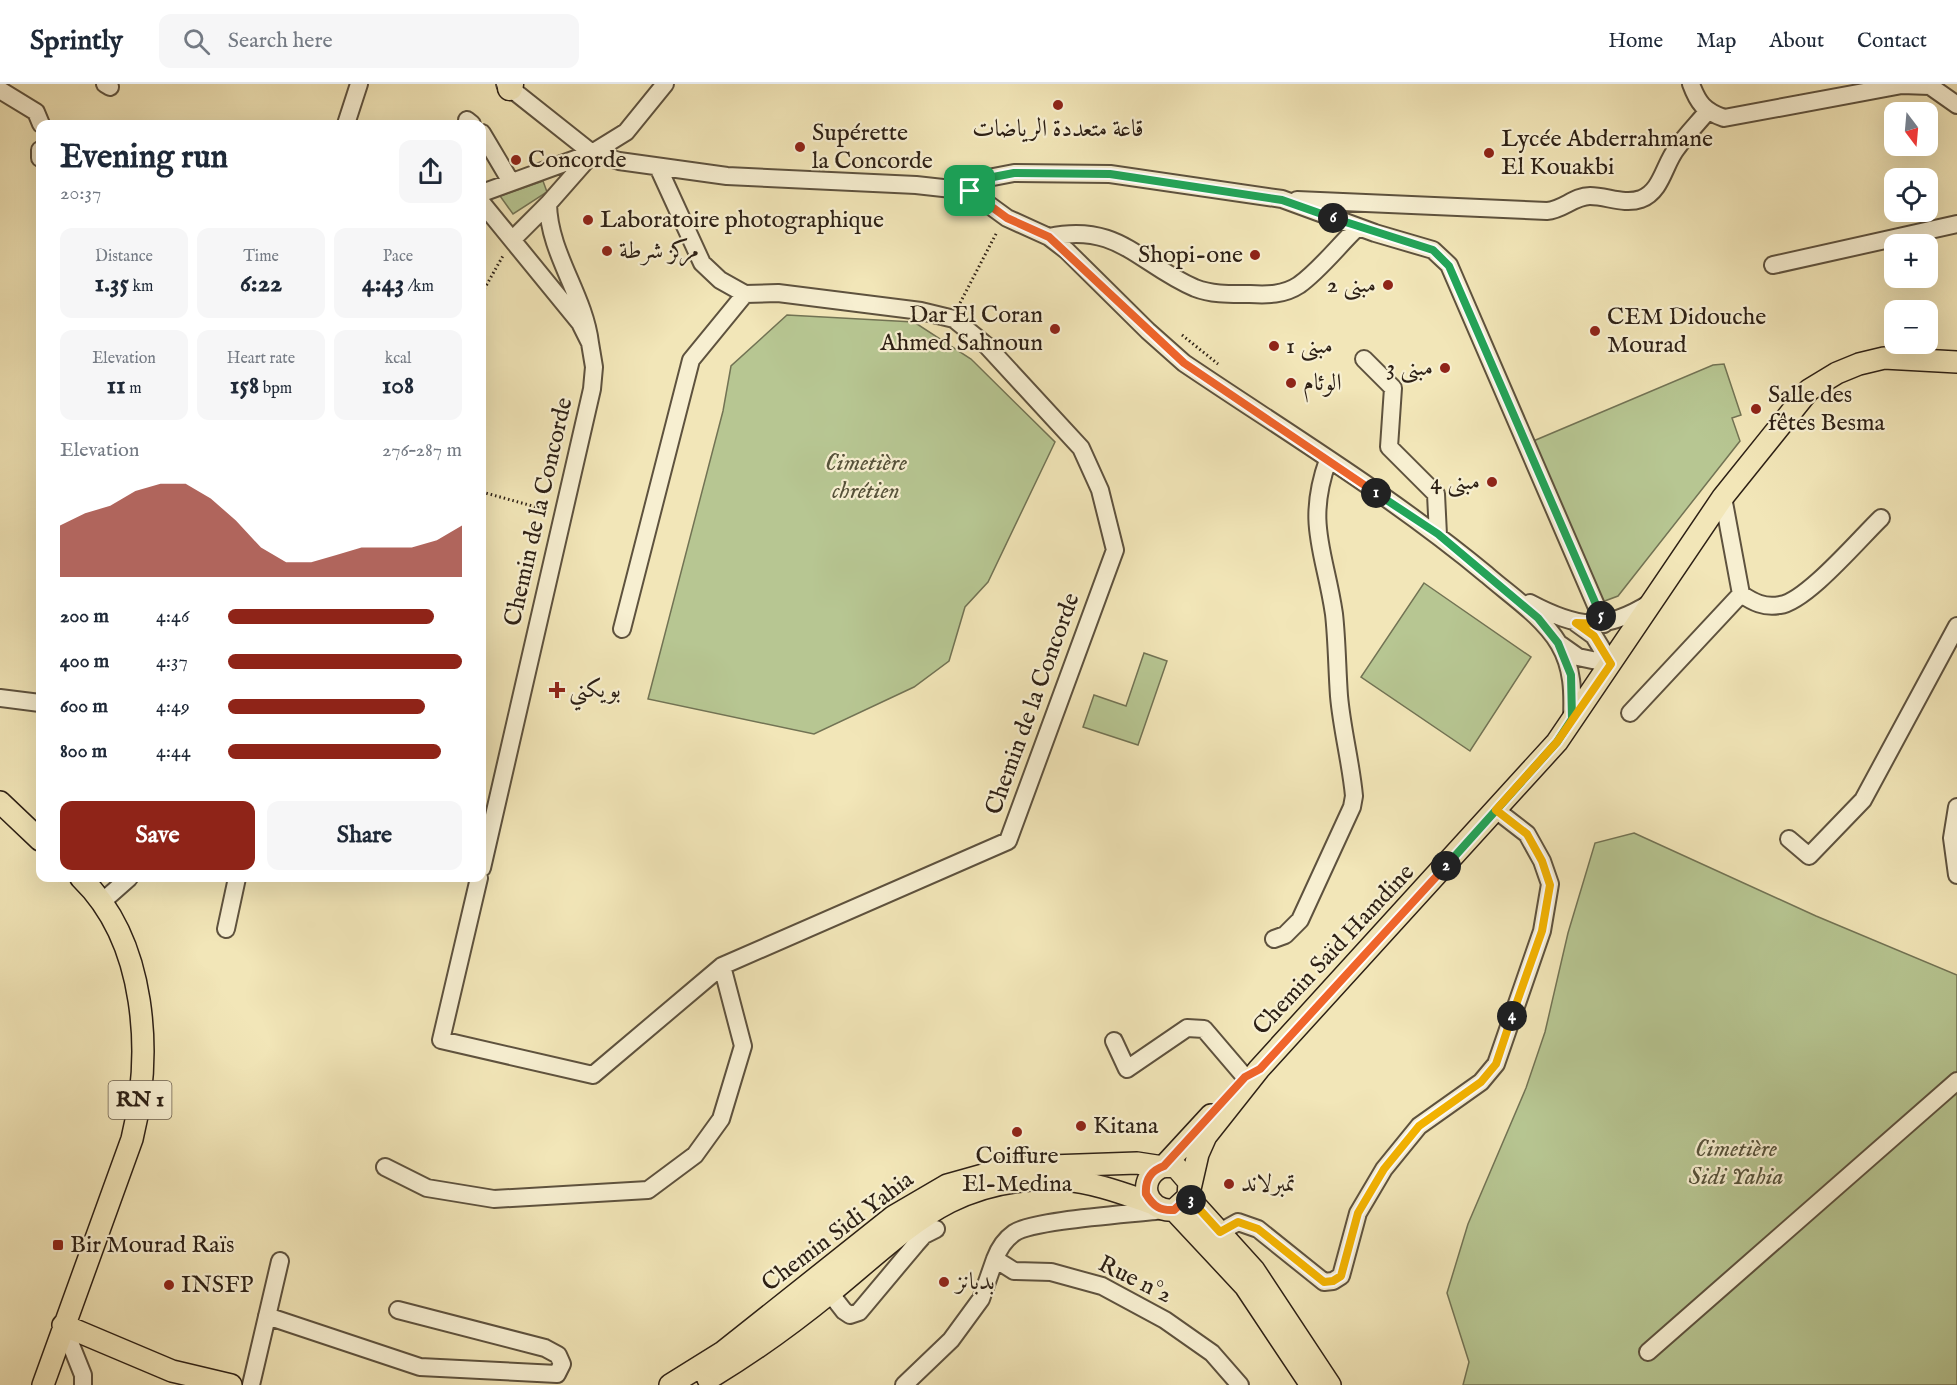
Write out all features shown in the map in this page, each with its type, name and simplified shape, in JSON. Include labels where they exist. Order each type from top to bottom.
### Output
[{"type":"main road","name":"Chemin Saïd Hamdine","points":[[1252,1073],[1557,742],[1723,497],[1809,390],[1837,373],[1859,364],[1884,358],[1957,362]]},
{"type":"main road","points":[[0,802],[36,836]]},
{"type":"main road","name":"RN 1","points":[[43,1385],[132,1139],[139,1109],[142,1080],[142,1034],[137,992],[120,934],[103,901],[85,882]]},
{"type":"main road","points":[[1173,1202],[1206,1136],[1252,1073]]},
{"type":"main road","points":[[1252,1073],[1163,1166],[1147,1179],[1146,1194],[1173,1202],[1220,1232],[1254,1270],[1330,1385]]},
{"type":"main road","points":[[1206,1136],[1201,1169],[1203,1194],[1220,1232]]},
{"type":"main road","name":"Chemin Sidi Yahia","points":[[670,1385],[723,1352],[894,1216],[947,1185],[997,1171],[1022,1167],[1137,1163],[1163,1166]]},
{"type":"main road","points":[[1163,1166],[1183,1171],[1189,1182],[1173,1202]]},
{"type":"main road","name":"Chemin Sidi Yahia","points":[[697,1385],[733,1363],[830,1293],[906,1227],[966,1194],[999,1185],[1062,1180],[1173,1202]]},
{"type":"main road","points":[[1173,1202],[1245,1286],[1311,1385]]},
{"type":"main road","points":[[63,1325],[172,1371],[231,1385]]},
{"type":"street","points":[[347,120],[359,84]]},
{"type":"street","points":[[486,191],[592,153],[626,132],[665,84]]},
{"type":"street","points":[[1691,84],[1697,100],[1707,112],[1724,117],[1748,115],[1902,85],[1930,86],[1957,105]]},
{"type":"street","points":[[508,85],[592,153],[657,167],[727,176],[916,185],[970,191],[1007,218],[1049,237],[1184,363],[1438,534],[1538,618],[1558,643],[1578,657],[1611,664]]},
{"type":"street","points":[[0,90],[36,112],[39,120]]},
{"type":"street","points":[[970,191],[988,178],[1014,173],[1110,174],[1282,200],[1557,210],[1577,199],[1589,196],[1625,201],[1640,200],[1651,193],[1676,148],[1707,112]]},
{"type":"street","points":[[486,140],[511,182]]},
{"type":"street","points":[[513,239],[548,204],[592,153]]},
{"type":"street","points":[[622,629],[691,360],[745,294],[720,280],[702,263],[657,167]]},
{"type":"street","points":[[1282,200],[1433,250],[1449,266],[1604,624]]},
{"type":"street","name":"Chemin de la Concorde","points":[[486,851],[592,389],[594,367],[587,320],[551,237],[548,204]]},
{"type":"street","points":[[486,208],[580,323],[590,343]]},
{"type":"street","points":[[1773,265],[1957,224]]},
{"type":"street","points":[[1049,237],[1073,232],[1093,234],[1114,240],[1195,288],[1214,293],[1266,295],[1285,292],[1300,284],[1358,227]]},
{"type":"street","name":"Chemin de la Concorde","points":[[478,882],[441,1040],[593,1075],[722,966],[1008,841],[1115,550],[1100,490],[1081,448],[987,346],[954,319],[921,311],[778,293],[745,294]]},
{"type":"street","points":[[1364,359],[1393,388],[1389,447],[1436,494],[1438,534]]},
{"type":"street","points":[[1274,939],[1285,934],[1300,920],[1352,807],[1354,796],[1339,697],[1338,648],[1332,602],[1316,528],[1316,501],[1328,460]]},
{"type":"street","points":[[1723,497],[1741,594],[1757,604],[1781,606],[1806,592],[1881,518]]},
{"type":"street","points":[[1503,588],[1554,616],[1576,623],[1604,624],[1636,612],[1654,601]]},
{"type":"street","points":[[1630,713],[1741,594]]},
{"type":"street","points":[[1576,623],[1594,636],[1611,664]]},
{"type":"street","points":[[1789,839],[1809,856],[1863,800],[1957,626]]},
{"type":"street","points":[[1558,643],[1571,675],[1572,719]]},
{"type":"street","points":[[0,698],[36,702]]},
{"type":"street","points":[[1957,807],[1952,838],[1957,875]]},
{"type":"street","points":[[1220,1232],[1238,1222],[1258,1229],[1324,1282],[1333,1281],[1341,1276],[1358,1213],[1384,1169],[1419,1126],[1481,1082],[1496,1064],[1542,931],[1550,885],[1542,861],[1527,834],[1496,810]]},
{"type":"street","points":[[103,901],[124,882]]},
{"type":"street","points":[[226,929],[236,882]]},
{"type":"street","points":[[385,1167],[427,1188],[494,1199],[648,1190],[695,1155],[721,1119],[743,1046],[722,966]]},
{"type":"street","points":[[1114,1041],[1127,1069],[1187,1028],[1204,1029],[1252,1073]]},
{"type":"street","points":[[1648,1352],[1957,1081]]},
{"type":"street","name":"Rue n°2","points":[[1173,1202],[1039,1225],[1016,1232],[1000,1246],[995,1259],[1014,1271],[1051,1272],[1102,1286],[1165,1320],[1212,1353],[1240,1385]]},
{"type":"street","points":[[830,1293],[850,1315],[859,1312],[924,1235],[936,1230]]},
{"type":"street","points":[[904,1385],[951,1340],[981,1299],[995,1259]]},
{"type":"street","points":[[251,1385],[280,1261]]},
{"type":"street","points":[[267,1316],[420,1367],[557,1374],[562,1364],[558,1355],[545,1348],[398,1310]]},
{"type":"street","points":[[63,1325],[83,1375],[83,1385]]},
{"type":"path","points":[[954,319],[993,238],[1007,218]]},
{"type":"path","points":[[486,286],[513,239]]},
{"type":"path","points":[[1182,335],[1226,370]]},
{"type":"path","points":[[486,493],[563,514]]},
{"type":"green space","points":[[543,181],[547,192],[513,214],[500,196]]},
{"type":"green space","name":"Cimetière chrétien","points":[[787,315],[914,322],[971,359],[1055,442],[988,582],[965,607],[949,661],[914,687],[814,734],[648,699],[723,411],[731,366]]},
{"type":"green space","points":[[1724,364],[1741,415],[1732,418],[1740,441],[1618,596],[1602,602],[1531,442],[1713,365]]},
{"type":"green space","points":[[1424,583],[1531,657],[1470,751],[1361,677]]},
{"type":"green space","points":[[1144,653],[1167,661],[1138,745],[1083,727],[1094,695],[1126,706]]},
{"type":"green space","name":"Cimetière Sidi Yahia","points":[[1634,833],[1816,916],[1957,975],[1957,1385],[1463,1385],[1469,1362],[1447,1293],[1468,1224],[1526,1088],[1545,1032],[1568,933],[1595,843]]},
{"type":"place","name":"قاعة متعددة الرياضات","points":[[1058,105]]},
{"type":"place","name":"Supérette la Concorde","points":[[800,147]]},
{"type":"place","name":"Lycée Abderrahmane El Kouakbi","points":[[1489,153]]},
{"type":"place","name":"Concorde","points":[[516,160]]},
{"type":"place","name":"Laboratoire photographique","points":[[588,220]]},
{"type":"place","name":"مركز شرطة","points":[[607,251]]},
{"type":"place","name":"Shopi-one","points":[[1255,255]]},
{"type":"place","name":"مبنى 2","points":[[1388,285]]},
{"type":"place","name":"Dar El Coran Ahmed Sahnoun","points":[[1055,329]]},
{"type":"place","name":"CEM Didouche Mourad","points":[[1595,331]]},
{"type":"place","name":"مبنى 1","points":[[1274,346]]},
{"type":"place","name":"مبنى 3","points":[[1445,368]]},
{"type":"place","name":"الوئام","points":[[1291,383]]},
{"type":"place","name":"Salle des fêtes Besma","points":[[1756,409]]},
{"type":"place","name":"مبنى 4","points":[[1492,482]]},
{"type":"place","name":"بويكني","points":[[557,690]]},
{"type":"place","name":"Kitana","points":[[1081,1126]]},
{"type":"place","name":"Coiffure El-Medina","points":[[1017,1132]]},
{"type":"place","name":"تمبرلاند","points":[[1229,1184]]},
{"type":"place","name":"Bir Mourad Raïs","points":[[58,1245]]},
{"type":"place","name":"بدبانز","points":[[944,1282]]},
{"type":"place","name":"INSFP","points":[[169,1285]]},
{"type":"route","points":[[970,191],[988,178],[1014,173],[1110,174],[1282,200],[1375,233],[1433,250],[1449,266],[1604,624],[1576,623],[1594,636],[1611,664],[1557,742],[1496,810],[1527,834],[1542,861],[1550,885],[1542,931],[1496,1064],[1481,1082],[1419,1126],[1384,1169],[1358,1213],[1341,1276],[1333,1281],[1324,1282],[1258,1229],[1238,1222],[1220,1232],[1188,1197],[1181,1206],[1174,1210],[1163,1210],[1156,1207],[1146,1194],[1147,1179],[1156,1169],[1164,1166],[1187,1138],[1245,1077],[1260,1069],[1557,742],[1572,719],[1573,690],[1569,663],[1558,643],[1538,618],[1438,534],[1184,363],[1066,250],[1049,237],[1007,218],[970,191]]}]
